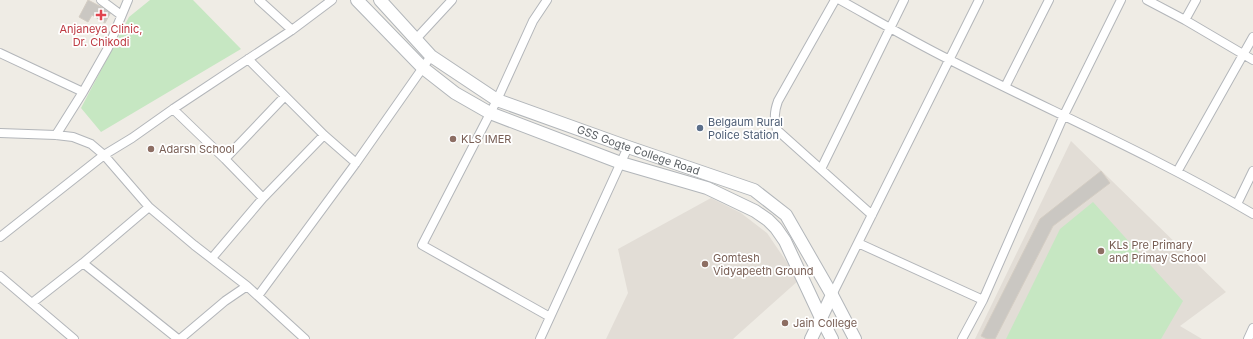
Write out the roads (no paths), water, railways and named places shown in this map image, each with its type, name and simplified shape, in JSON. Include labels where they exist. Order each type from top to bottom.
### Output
[{"type":"main road","points":[[357,0],[423,68],[455,93],[490,113],[620,163],[707,188],[755,211],[768,220],[785,241],[832,339]]},
{"type":"main road","name":"GSS Gogte College Road","points":[[380,0],[431,56],[497,100],[754,190],[786,215],[855,339]]},
{"type":"main road","points":[[729,199],[735,183]]},
{"type":"main road","points":[[810,339],[832,296]]},
{"type":"street","points":[[101,0],[121,15]]},
{"type":"street","points":[[56,135],[108,48],[128,0]]},
{"type":"street","points":[[259,0],[292,30]]},
{"type":"street","points":[[0,237],[104,155],[132,138],[173,108],[248,60],[332,0]]},
{"type":"street","points":[[416,40],[452,0]]},
{"type":"street","points":[[547,0],[533,21],[497,100],[422,245],[550,317]]},
{"type":"street","points":[[835,0],[778,101],[774,119],[777,130],[872,215]]},
{"type":"street","points":[[840,0],[949,60],[1064,115],[1177,172],[1253,214]]},
{"type":"street","points":[[821,169],[904,0]]},
{"type":"street","points":[[832,296],[979,0]]},
{"type":"street","points":[[1005,87],[1049,0]]},
{"type":"street","points":[[962,339],[983,300],[1064,115],[1121,0]]},
{"type":"street","points":[[1147,0],[1253,60]]},
{"type":"street","points":[[1184,20],[1196,0]]},
{"type":"street","points":[[1177,172],[1253,37]]},
{"type":"street","points":[[0,53],[83,92]]},
{"type":"street","points":[[258,296],[356,163],[431,56]]},
{"type":"street","points":[[248,60],[324,135],[356,163]]},
{"type":"street","points":[[225,159],[285,96]]},
{"type":"street","points":[[173,108],[263,198]]},
{"type":"street","points":[[0,133],[73,137],[91,144],[104,155],[150,208],[247,286],[305,339]]},
{"type":"street","points":[[212,258],[263,198],[324,135]]},
{"type":"street","points":[[540,339],[628,147]]},
{"type":"street","points":[[1237,204],[1253,171]]},
{"type":"street","points":[[32,303],[150,208]]},
{"type":"street","points":[[858,243],[983,300]]},
{"type":"street","points":[[83,263],[179,339],[225,301],[247,286]]},
{"type":"street","points":[[0,276],[74,339]]},
{"type":"street","points":[[1248,339],[1253,328]]},
{"type":"place","name":"Anjaneya Clinic, Dr. Chikodi","points":[[101,15]]},
{"type":"place","name":"Belgaum Rural Police Station","points":[[700,128]]},
{"type":"place","name":"KLS IMER","points":[[453,139]]},
{"type":"place","name":"Adarsh School","points":[[151,149]]},
{"type":"place","name":"KLs Pre Primary and Primay School","points":[[1101,251]]},
{"type":"place","name":"Gomtesh Vidyapeeth Ground","points":[[705,264]]},
{"type":"place","name":"Jain College","points":[[785,323]]}]
